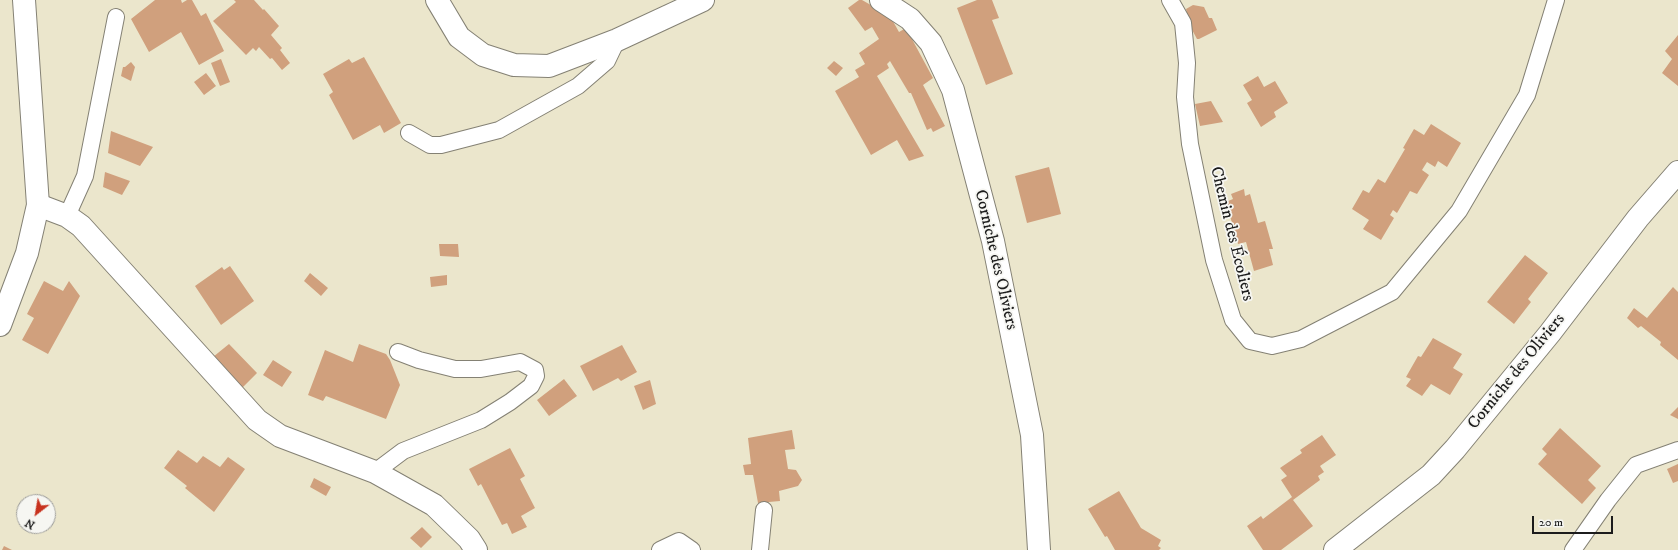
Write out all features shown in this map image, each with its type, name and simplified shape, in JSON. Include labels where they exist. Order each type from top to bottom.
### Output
[{"type":"street","points":[[0,325],[27,253],[38,205],[24,0]]},
{"type":"street","points":[[436,0],[459,36],[484,55],[514,66],[549,66],[617,40],[703,0]]},
{"type":"street","name":"Corniche des Oliviers","points":[[881,0],[910,19],[931,43],[953,90],[993,241],[1032,435],[1039,550]]},
{"type":"street","name":"Corniche des Oliviers","points":[[1335,550],[1431,475],[1550,333],[1638,218],[1678,172]]},
{"type":"street","points":[[38,205],[66,216],[82,226],[257,420],[280,436],[375,472],[434,505],[469,539],[476,550]]},
{"type":"lane","name":"Chemin des Écoliers","points":[[1170,0],[1183,23],[1187,63],[1184,97],[1190,144],[1214,260],[1233,320],[1250,341],[1272,346],[1300,339],[1392,292],[1454,216],[1527,95],[1556,0]]},
{"type":"lane","points":[[66,216],[85,176],[116,16]]},
{"type":"lane","points":[[409,133],[430,145],[441,145],[499,130],[578,86],[607,61],[617,40]]},
{"type":"lane","points":[[375,472],[403,451],[481,420],[510,402],[531,386],[536,376],[535,370],[520,362],[481,369],[455,369],[419,360],[398,352]]},
{"type":"lane","points":[[1573,550],[1608,500],[1636,465],[1678,450]]},
{"type":"lane","points":[[760,550],[764,510]]},
{"type":"lane","points":[[660,550],[679,541],[692,550]]},
{"type":"building","points":[[155,0],[181,0],[182,3],[187,0],[192,0],[201,16],[206,13],[224,51],[199,65],[181,32],[149,52],[131,19]]},
{"type":"building","points":[[234,0],[254,0],[279,26],[271,35],[282,48],[280,50],[290,63],[282,70],[272,58],[270,59],[259,47],[256,51],[253,48],[246,55],[213,21],[236,2]]},
{"type":"building","points":[[859,0],[862,0],[890,16],[899,32],[906,28],[933,78],[923,85],[945,126],[933,132],[931,128],[927,130],[911,93],[909,93],[890,61],[887,64],[889,68],[877,76],[924,156],[909,161],[897,140],[871,155],[835,91],[859,77],[855,70],[865,64],[859,53],[879,39],[872,27],[865,31],[848,8]]},
{"type":"building","points":[[977,0],[992,0],[999,18],[992,20],[1013,74],[986,85],[957,8]]},
{"type":"building","points":[[1193,5],[1204,7],[1209,18],[1212,18],[1217,30],[1197,39],[1190,26],[1186,9]]},
{"type":"building","points":[[1678,35],[1678,86],[1662,73],[1672,59],[1665,51]]},
{"type":"building","points":[[364,57],[401,123],[384,133],[380,125],[353,140],[329,95],[333,92],[323,74],[349,59],[352,63]]},
{"type":"building","points":[[221,59],[230,82],[220,86],[211,63]]},
{"type":"building","points":[[834,61],[843,68],[836,76],[827,68]]},
{"type":"building","points":[[131,62],[135,67],[131,81],[121,76],[123,67]]},
{"type":"building","points":[[206,73],[216,86],[204,95],[194,82]]},
{"type":"building","points":[[1258,76],[1264,87],[1275,81],[1288,103],[1274,112],[1276,117],[1261,127],[1247,103],[1252,100],[1243,85]]},
{"type":"building","points":[[1211,101],[1223,122],[1200,126],[1195,104]]},
{"type":"building","points":[[1431,124],[1461,143],[1447,167],[1438,161],[1435,167],[1427,162],[1422,170],[1429,175],[1417,194],[1410,191],[1397,213],[1393,210],[1390,215],[1394,218],[1381,240],[1363,229],[1369,220],[1352,209],[1363,190],[1369,193],[1378,179],[1385,183],[1405,149],[1403,148],[1414,129],[1424,135]]},
{"type":"building","points":[[111,131],[153,147],[140,166],[108,153]]},
{"type":"building","points":[[1049,167],[1061,214],[1027,223],[1015,176]]},
{"type":"building","points":[[105,172],[130,181],[122,195],[103,187]]},
{"type":"building","points":[[1244,189],[1245,196],[1250,194],[1258,223],[1265,221],[1273,249],[1269,249],[1273,265],[1254,271],[1246,242],[1238,244],[1226,202],[1233,199],[1231,194]]},
{"type":"building","points":[[439,244],[458,244],[459,257],[440,256]]},
{"type":"building","points":[[1525,255],[1548,273],[1528,299],[1531,302],[1514,324],[1487,302]]},
{"type":"building","points":[[230,266],[254,301],[221,325],[195,286],[222,267],[224,270]]},
{"type":"building","points":[[310,273],[328,288],[321,296],[304,281]]},
{"type":"building","points":[[447,275],[447,285],[431,287],[430,277]]},
{"type":"building","points":[[44,281],[63,291],[69,281],[80,296],[48,354],[22,340],[34,318],[27,314]]},
{"type":"building","points":[[1673,287],[1678,292],[1678,360],[1660,345],[1661,342],[1641,326],[1638,328],[1627,318],[1634,308],[1647,318]]},
{"type":"building","points":[[1433,338],[1462,354],[1453,368],[1463,374],[1450,395],[1431,384],[1422,396],[1406,386],[1411,379],[1406,377],[1418,356],[1421,357]]},
{"type":"building","points":[[229,344],[257,373],[242,388],[213,357]]},
{"type":"building","points":[[359,344],[386,354],[400,385],[386,419],[326,396],[323,401],[308,395],[325,350],[353,362]]},
{"type":"building","points":[[622,345],[637,372],[621,381],[618,378],[593,391],[580,366]]},
{"type":"building","points":[[273,360],[292,372],[282,387],[263,375]]},
{"type":"building","points":[[564,379],[577,396],[549,416],[537,400]]},
{"type":"building","points":[[650,380],[656,404],[643,410],[634,386]]},
{"type":"building","points":[[1678,407],[1678,419],[1670,415]]},
{"type":"building","points":[[1560,428],[1601,466],[1588,480],[1596,488],[1582,504],[1538,464],[1547,454],[1542,449]]},
{"type":"building","points":[[792,430],[795,449],[785,450],[788,469],[796,470],[802,480],[798,486],[779,491],[780,501],[758,503],[753,475],[745,475],[743,465],[751,464],[748,438]]},
{"type":"building","points":[[1322,435],[1336,455],[1320,466],[1324,472],[1318,476],[1320,480],[1293,500],[1313,526],[1281,550],[1263,550],[1247,526],[1261,516],[1263,519],[1292,497],[1281,480],[1287,476],[1280,468],[1302,453],[1300,450]]},
{"type":"building","points":[[510,448],[525,476],[520,479],[535,508],[521,516],[527,527],[512,534],[507,523],[502,525],[481,484],[478,486],[469,469]]},
{"type":"building","points":[[178,450],[197,463],[203,456],[220,467],[228,457],[245,469],[214,512],[185,488],[187,486],[164,468]]},
{"type":"building","points":[[1678,464],[1678,481],[1673,483],[1667,469]]},
{"type":"building","points":[[314,478],[331,487],[326,496],[310,487]]},
{"type":"building","points":[[1119,491],[1141,528],[1161,540],[1158,546],[1161,548],[1159,550],[1115,550],[1107,536],[1105,537],[1088,509]]},
{"type":"building","points":[[422,527],[432,537],[421,548],[410,538]]},
{"type":"building","points":[[4,546],[12,550],[2,550]]}]
